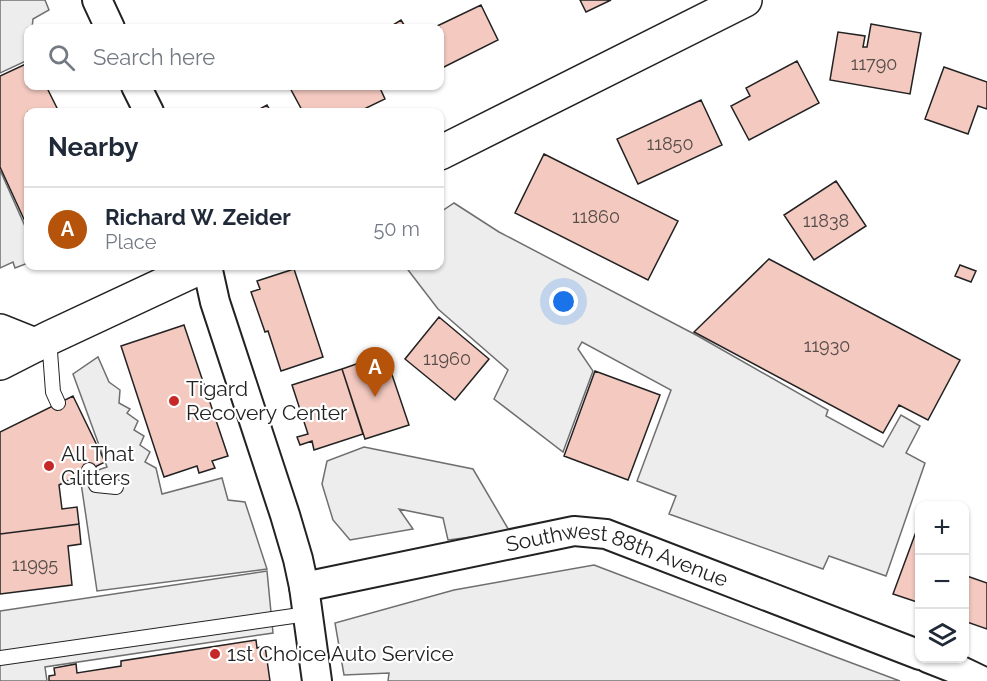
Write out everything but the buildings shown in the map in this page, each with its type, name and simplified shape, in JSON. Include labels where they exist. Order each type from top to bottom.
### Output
[{"type":"main road","points":[[444,151],[745,0]]},
{"type":"main road","points":[[0,363],[196,270]]},
{"type":"main road","points":[[0,331],[42,342]]},
{"type":"street","points":[[97,0],[108,24]]},
{"type":"street","points":[[138,90],[147,108]]},
{"type":"street","points":[[206,270],[298,559],[316,681]]},
{"type":"street","name":"Southwest 88th Avenue","points":[[305,600],[574,531],[606,534],[915,653]]},
{"type":"street","points":[[941,663],[982,681]]},
{"type":"lane","points":[[42,342],[53,392],[58,403]]},
{"type":"lane","points":[[89,470],[96,485],[117,487]]},
{"type":"lane","points":[[0,658],[305,600]]},
{"type":"shaded area","points":[[0,0],[45,0],[49,10],[33,19],[32,24],[24,24],[24,62],[0,73]]},
{"type":"shaded area","points":[[0,170],[24,224],[24,265],[15,268],[13,262],[0,268]]},
{"type":"shaded area","points":[[454,203],[499,232],[698,336],[828,410],[826,416],[883,447],[901,415],[920,426],[906,453],[925,463],[886,576],[829,556],[823,569],[669,514],[676,496],[637,481],[671,390],[582,342],[578,349],[593,371],[563,452],[494,399],[508,370],[438,309],[408,270],[444,270],[444,210]]},
{"type":"shaded area","points":[[98,357],[109,382],[120,390],[119,403],[130,409],[127,413],[138,421],[134,430],[144,436],[140,445],[150,452],[145,462],[156,468],[162,494],[222,478],[228,500],[245,502],[267,569],[97,591],[80,476],[107,467],[73,374]]},
{"type":"shaded area","points":[[364,447],[473,469],[510,532],[448,540],[443,518],[399,509],[413,529],[350,540],[333,520],[322,484],[327,461]]},
{"type":"shaded area","points":[[594,565],[900,681],[388,681],[389,673],[344,675],[335,623],[454,590]]},
{"type":"shaded area","points":[[267,571],[273,633],[45,667],[47,681],[0,681],[0,611]]},
{"type":"place","name":"Richard W. Zeider","points":[[375,397]]},
{"type":"place","name":"Tigard Recovery Center","points":[[174,401]]},
{"type":"place","name":"All That Glitters","points":[[49,466]]},
{"type":"place","name":"1st Choice Auto Service","points":[[215,654]]}]
